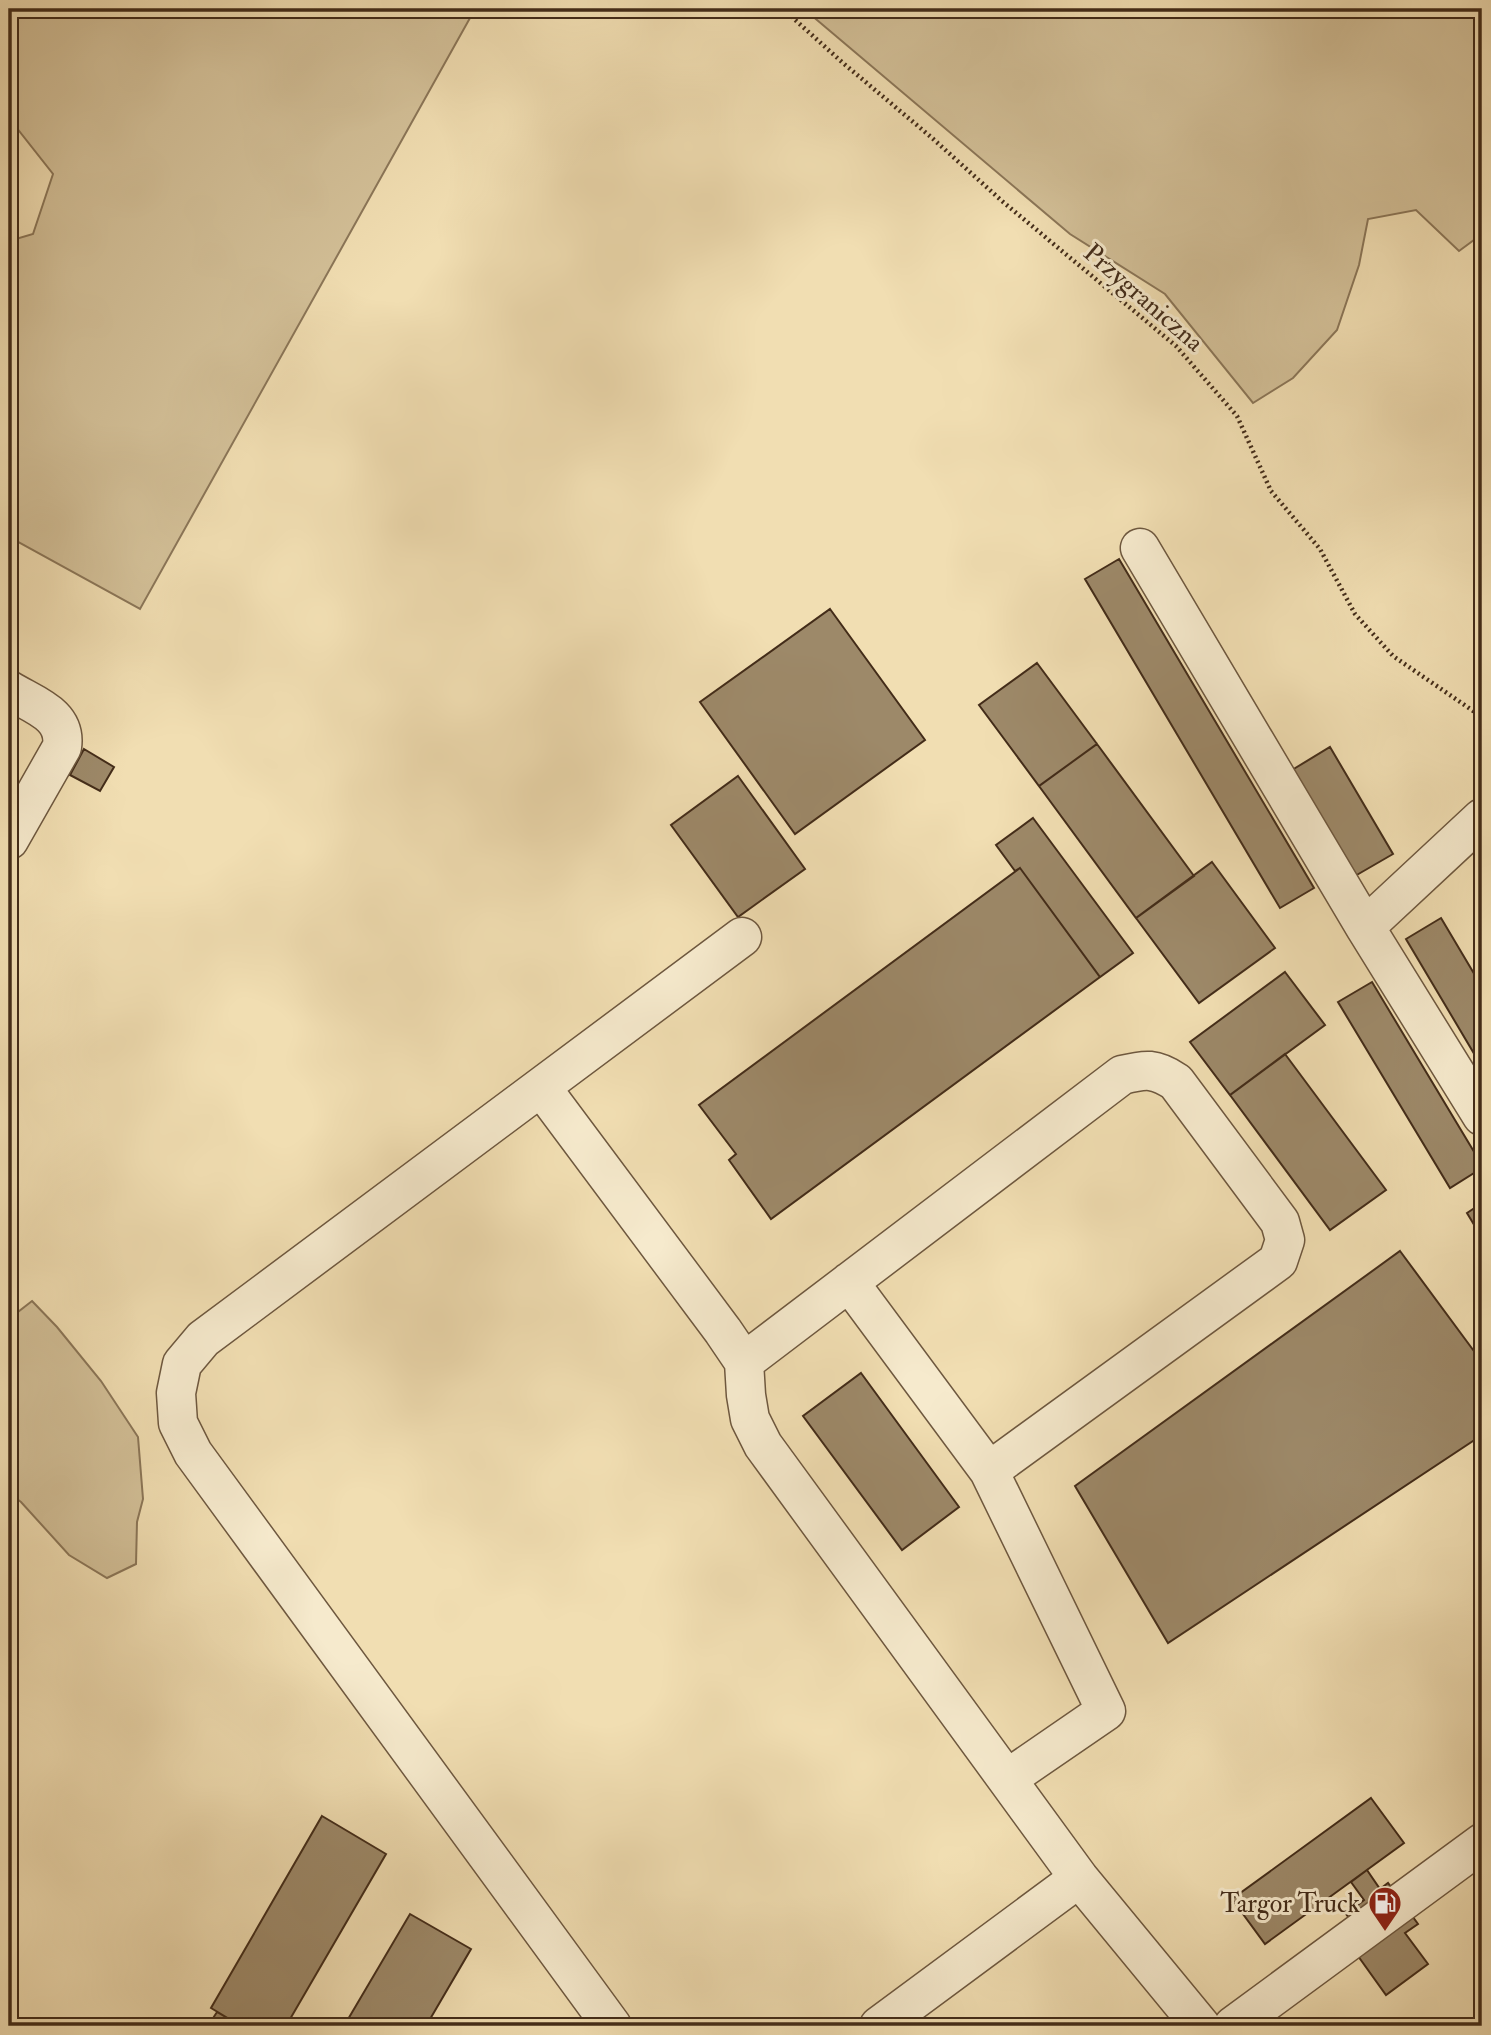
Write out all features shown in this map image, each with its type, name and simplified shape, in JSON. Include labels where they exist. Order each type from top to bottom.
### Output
[{"type":"lane","points":[[1140,548],[1365,927],[1482,1116]]},
{"type":"lane","points":[[9,690],[55,718],[64,737],[62,747],[9,840]]},
{"type":"lane","points":[[1365,927],[1482,818]]},
{"type":"lane","points":[[612,2026],[193,1453],[178,1423],[176,1393],[182,1364],[202,1339],[742,937]]},
{"type":"lane","points":[[744,1362],[1122,1075],[1144,1069],[1162,1073],[1176,1082],[1280,1222],[1285,1240],[1278,1261],[989,1471]]},
{"type":"lane","points":[[541,1087],[744,1362],[750,1419],[763,1445],[1079,1878],[1201,2026]]},
{"type":"lane","points":[[849,1282],[989,1471],[1106,1711],[1007,1779]]},
{"type":"lane","points":[[1233,2026],[1482,1843]]},
{"type":"lane","points":[[879,2026],[1079,1878]]},
{"type":"path","name":"Przygraniczna","points":[[783,9],[1002,201],[1176,346],[1237,416],[1271,491],[1320,549],[1355,614],[1393,656],[1482,717]]},
{"type":"shaded area","points":[[9,9],[475,9],[140,609],[9,537],[9,241],[33,234],[53,174],[9,120]]},
{"type":"shaded area","points":[[804,9],[1482,9],[1482,234],[1459,251],[1416,210],[1368,219],[1359,265],[1337,330],[1293,378],[1253,403],[1165,294],[1070,234]]},
{"type":"shaded area","points":[[32,1301],[101,1381],[138,1437],[143,1499],[137,1522],[136,1564],[107,1578],[69,1555],[21,1502],[9,1493],[9,1327],[18,1312]]},
{"type":"building","points":[[1119,559],[1314,888],[1280,908],[1085,579]]},
{"type":"building","points":[[830,609],[925,740],[795,834],[700,702]]},
{"type":"building","points":[[1037,663],[1097,744],[1039,786],[979,705]]},
{"type":"building","points":[[1097,744],[1194,876],[1136,918],[1039,786]]},
{"type":"building","points":[[1330,747],[1393,854],[1355,876],[1292,770]]},
{"type":"building","points":[[84,749],[114,767],[100,791],[70,775]]},
{"type":"building","points":[[738,776],[805,869],[738,917],[671,825]]},
{"type":"building","points":[[1033,818],[1133,953],[1100,977],[1020,868],[1015,871],[996,845]]},
{"type":"building","points":[[1212,862],[1275,948],[1199,1003],[1136,918]]},
{"type":"building","points":[[1020,868],[1100,977],[771,1219],[729,1160],[736,1154],[699,1105]]},
{"type":"building","points":[[1441,918],[1482,987],[1482,1067],[1406,939]]},
{"type":"building","points":[[1285,972],[1325,1025],[1230,1095],[1190,1042]]},
{"type":"building","points":[[1372,982],[1482,1165],[1482,1168],[1450,1188],[1338,1002]]},
{"type":"building","points":[[1285,1054],[1386,1190],[1330,1230],[1230,1095]]},
{"type":"building","points":[[1482,1203],[1482,1238],[1467,1213]]},
{"type":"building","points":[[1400,1251],[1482,1362],[1482,1435],[1168,1643],[1075,1486]]},
{"type":"building","points":[[861,1373],[959,1507],[902,1550],[803,1416]]},
{"type":"building","points":[[1371,1798],[1404,1843],[1265,1944],[1232,1899]]},
{"type":"building","points":[[322,1816],[386,1854],[286,2026],[241,2026],[211,2008]]},
{"type":"building","points":[[1367,1870],[1380,1889],[1388,1883],[1418,1924],[1405,1933],[1428,1964],[1386,1995],[1358,1956],[1370,1946],[1346,1914],[1364,1900],[1351,1882]]},
{"type":"building","points":[[410,1914],[471,1949],[426,2026],[344,2026]]},
{"type":"building","points":[[217,2012],[241,2026],[208,2026]]},
{"type":"place","name":"Targor Truck","points":[[1385,1933]]}]
